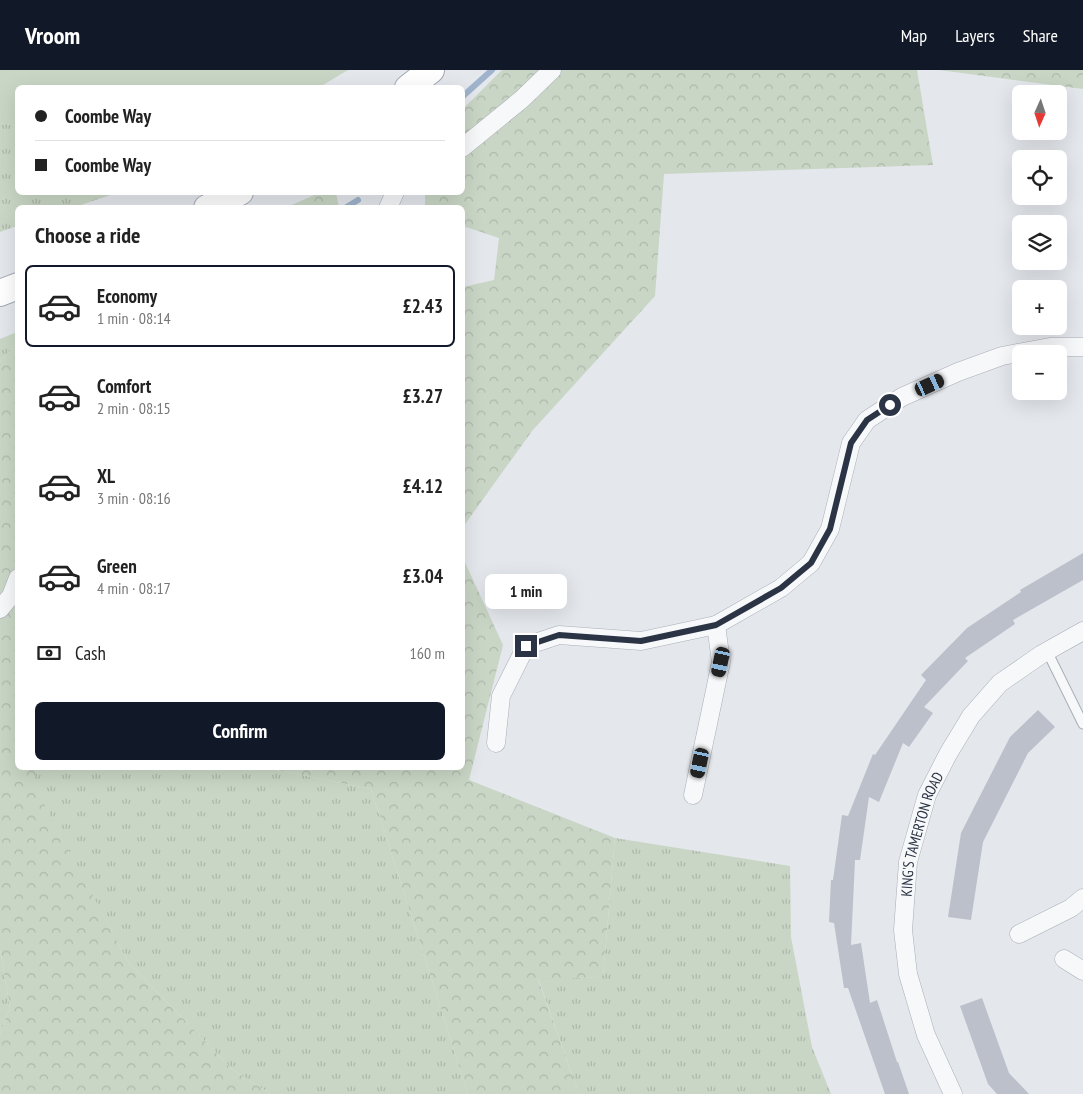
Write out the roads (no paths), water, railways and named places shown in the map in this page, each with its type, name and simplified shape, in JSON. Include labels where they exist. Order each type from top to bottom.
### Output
[{"type":"main road","points":[[412,85],[430,70]]},
{"type":"main road","points":[[213,205],[234,195]]},
{"type":"main road","points":[[0,293],[15,287]]},
{"type":"street","points":[[465,146],[522,99],[552,70]]},
{"type":"street","points":[[496,743],[501,696],[526,646],[559,635],[641,641],[716,625],[781,588],[811,563],[830,529],[851,443],[867,420],[902,397],[958,372],[1002,356],[1050,347],[1083,347]]},
{"type":"street","points":[[0,609],[11,596],[15,586]]},
{"type":"street","points":[[693,795],[721,662],[716,625]]},
{"type":"street","name":"KING'S TAMERTON ROAD","points":[[953,1094],[926,1035],[908,974],[903,930],[908,862],[928,795],[948,754],[971,716],[1000,683],[1047,651],[1083,632]]},
{"type":"street","points":[[1019,934],[1070,908],[1083,898]]},
{"type":"street","points":[[1064,959],[1083,972]]},
{"type":"lane","points":[[1047,651],[1083,724]]},
{"type":"waterway","points":[[465,94],[492,70]]},
{"type":"waterway","points":[[350,205],[358,200]]}]
